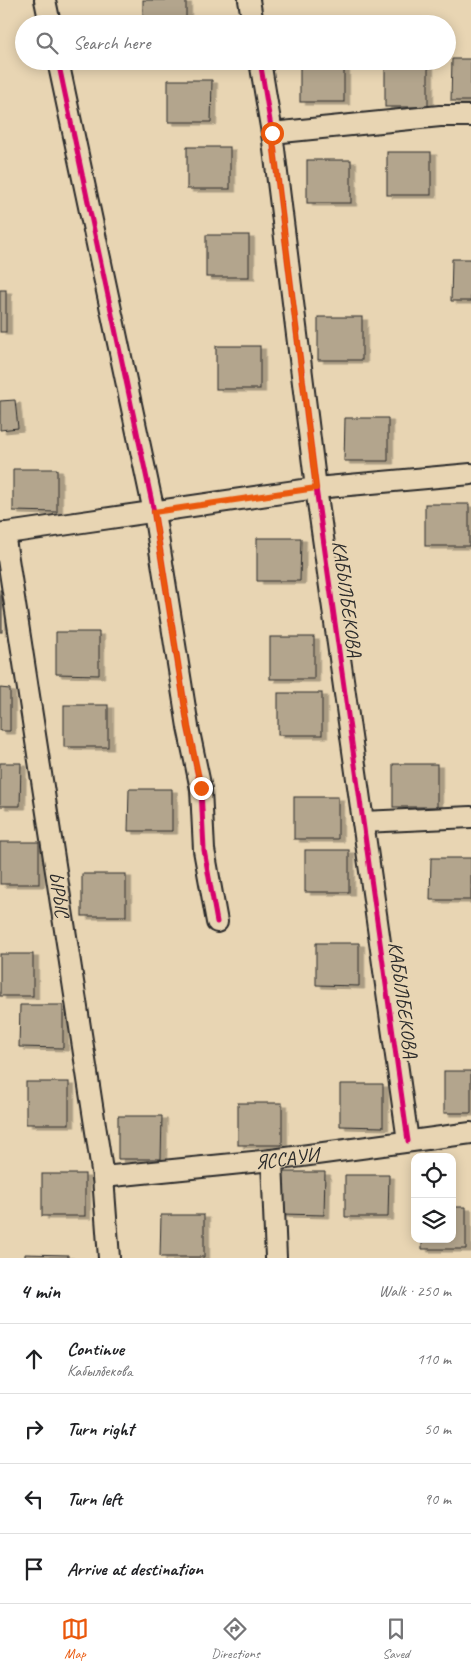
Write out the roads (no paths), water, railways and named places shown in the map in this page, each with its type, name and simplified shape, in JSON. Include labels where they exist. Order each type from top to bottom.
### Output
[{"type":"street","points":[[45,0],[48,15]]},
{"type":"street","points":[[249,0],[252,15]]},
{"type":"street","points":[[60,70],[154,512],[186,718],[201,788],[204,850],[217,922]]},
{"type":"street","name":"КАБЫЛБЕКОВА","points":[[262,70],[272,133],[316,488],[408,1141]]},
{"type":"street","points":[[272,133],[440,116],[471,116]]},
{"type":"street","points":[[2,533],[316,488],[471,474]]},
{"type":"street","name":"ЫРЫС","points":[[2,533],[103,1177],[108,1258]]},
{"type":"street","points":[[364,822],[471,817]]},
{"type":"street","name":"ЯССАУИ","points":[[103,1177],[272,1160],[471,1133]]},
{"type":"street","points":[[272,1160],[276,1258]]}]
